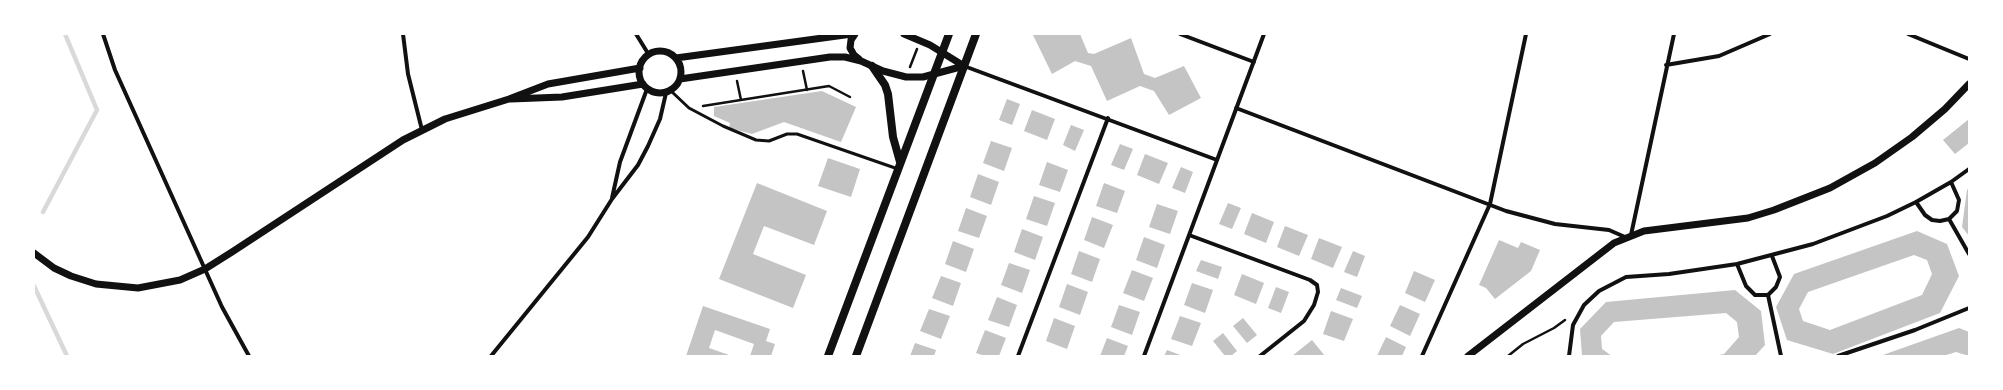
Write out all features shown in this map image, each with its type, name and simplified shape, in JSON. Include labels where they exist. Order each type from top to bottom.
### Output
[{"type":"main road","points":[[828,356],[948,34]]},
{"type":"main road","points":[[856,356],[976,34]]},
{"type":"main road","points":[[872,66],[888,94],[893,137],[899,166]]},
{"type":"street","points":[[103,34],[115,70],[205,269],[231,325],[249,356]]},
{"type":"street","points":[[403,34],[408,74],[422,130]]},
{"type":"street","points":[[636,34],[649,55]]},
{"type":"street","points":[[676,58],[854,34]]},
{"type":"street","points":[[854,34],[851,40],[850,48],[854,55],[861,61]]},
{"type":"street","points":[[904,34],[920,40],[964,66],[1108,118],[1217,160]]},
{"type":"street","points":[[1180,34],[1254,62]]},
{"type":"street","points":[[1144,356],[1264,34]]},
{"type":"street","points":[[1422,356],[1490,204],[1526,34]]},
{"type":"street","points":[[1628,236],[1674,34]]},
{"type":"street","points":[[1666,65],[1719,56],[1770,34]]},
{"type":"street","points":[[1908,34],[1969,59]]},
{"type":"street","points":[[662,51],[676,58],[680,64],[680,79],[677,86],[668,92],[653,92],[645,86],[639,73],[640,68],[649,55],[662,51]]},
{"type":"street","points":[[680,79],[830,57],[845,57],[861,61],[906,77],[923,77],[964,66]]},
{"type":"street","points":[[34,253],[54,268],[70,276],[96,284],[124,288],[138,288],[167,284],[205,269],[385,151],[422,130],[468,111],[509,99],[560,80],[640,68]]},
{"type":"street","points":[[1468,356],[1603,250],[1628,236],[1658,229],[1719,223],[1748,218],[1774,210],[1830,188],[1868,167],[1902,144],[1931,121],[1969,84]]},
{"type":"street","points":[[509,99],[562,97],[645,86]]},
{"type":"street","points":[[612,199],[620,162],[645,86]]},
{"type":"street","points":[[491,356],[588,237],[612,199],[627,181],[648,146],[660,119],[668,92]]},
{"type":"street","points":[[1236,108],[1490,204],[1535,219],[1579,227],[1608,230],[1628,236]]},
{"type":"street","points":[[1018,356],[1108,118]]},
{"type":"street","points":[[1569,356],[1573,325],[1584,305],[1599,291],[1626,277],[1669,274],[1737,264],[1813,244],[1887,216],[1952,182],[1969,169]]},
{"type":"street","points":[[1916,202],[1925,216],[1932,220],[1940,221],[1948,219],[1957,211],[1959,200],[1952,182]]},
{"type":"street","points":[[1948,219],[1969,254]]},
{"type":"street","points":[[1189,235],[1310,280],[1317,285],[1318,292],[1314,305],[1304,321],[1260,356]]},
{"type":"street","points":[[1737,264],[1746,286],[1755,295],[1768,295],[1776,287],[1780,277],[1772,256]]},
{"type":"street","points":[[1768,295],[1781,356]]},
{"type":"street","points":[[1838,356],[1915,330],[1969,308]]},
{"type":"lane","points":[[668,92],[689,108],[723,126],[756,140],[769,141],[787,134],[798,134],[899,166]]},
{"type":"path","points":[[801,62],[807,90]]},
{"type":"path","points":[[735,72],[741,100]]},
{"type":"path","points":[[689,108],[829,86],[850,97]]},
{"type":"path","points":[[1508,356],[1524,344],[1554,328],[1566,319]]},
{"type":"building","points":[[1080,34],[1088,53],[1094,54],[1131,38],[1144,74],[1155,78],[1184,66],[1201,98],[1169,115],[1154,91],[1140,86],[1107,101],[1091,66],[1075,61],[1052,74],[1033,35]]},
{"type":"building","points":[[822,91],[856,107],[841,142],[784,122],[752,134],[729,128],[730,123],[714,116],[714,107]]},
{"type":"building","points":[[1007,99],[1020,104],[1012,125],[999,120]]},
{"type":"building","points":[[1032,110],[1055,119],[1047,140],[1024,131]]},
{"type":"building","points":[[1969,119],[1969,143],[1955,154],[1943,140]]},
{"type":"building","points":[[1071,125],[1084,130],[1075,151],[1063,145]]},
{"type":"building","points":[[991,141],[1012,148],[1004,171],[983,163]]},
{"type":"building","points":[[1120,144],[1133,149],[1124,170],[1111,165]]},
{"type":"building","points":[[1145,154],[1168,163],[1159,184],[1137,175]]},
{"type":"building","points":[[828,158],[860,169],[851,197],[818,186]]},
{"type":"building","points":[[1047,162],[1068,170],[1060,192],[1039,185]]},
{"type":"building","points":[[1181,167],[1193,172],[1185,193],[1172,188]]},
{"type":"building","points":[[978,174],[999,182],[991,205],[970,197]]},
{"type":"building","points":[[757,183],[827,211],[814,245],[764,226],[753,254],[806,275],[793,308],[719,279]]},
{"type":"building","points":[[1104,183],[1125,191],[1117,213],[1096,206]]},
{"type":"building","points":[[1969,188],[1969,236],[1962,227],[1967,190]]},
{"type":"building","points":[[1034,196],[1055,203],[1047,226],[1026,219]]},
{"type":"building","points":[[1228,203],[1241,208],[1232,229],[1219,224]]},
{"type":"building","points":[[1157,204],[1178,211],[1170,234],[1149,227]]},
{"type":"building","points":[[966,208],[987,216],[979,238],[958,231]]},
{"type":"building","points":[[1252,213],[1274,222],[1266,243],[1244,234]]},
{"type":"building","points":[[1092,217],[1113,225],[1104,248],[1084,240]]},
{"type":"building","points":[[1285,226],[1308,235],[1299,256],[1277,247]]},
{"type":"building","points":[[1022,229],[1043,237],[1035,260],[1014,252]]},
{"type":"building","points":[[1917,231],[1947,244],[1959,276],[1940,313],[1833,354],[1787,340],[1776,307],[1794,274]],"holes":[[[1914,255],[1927,260],[1932,274],[1922,295],[1830,330],[1803,321],[1799,309],[1808,292]]]},
{"type":"building","points":[[1144,237],[1165,245],[1157,268],[1136,260]]},
{"type":"building","points":[[1319,238],[1342,247],[1333,268],[1311,259]]},
{"type":"building","points":[[1499,240],[1518,248],[1521,242],[1540,250],[1531,271],[1495,299],[1486,288],[1479,285]]},
{"type":"building","points":[[953,241],[974,249],[966,272],[945,264]]},
{"type":"building","points":[[1079,251],[1100,259],[1092,282],[1071,274]]},
{"type":"building","points":[[1353,251],[1365,256],[1357,277],[1344,272]]},
{"type":"building","points":[[1201,260],[1222,267],[1218,279],[1196,271]]},
{"type":"building","points":[[1009,263],[1030,270],[1022,293],[1001,285]]},
{"type":"building","points":[[1132,270],[1153,278],[1144,301],[1123,293]]},
{"type":"building","points":[[1414,271],[1435,280],[1425,302],[1405,293]]},
{"type":"building","points":[[1242,274],[1264,283],[1256,304],[1234,295]]},
{"type":"building","points":[[941,276],[961,283],[953,306],[932,298]]},
{"type":"building","points":[[1192,283],[1213,290],[1205,313],[1184,305]]},
{"type":"building","points":[[1067,284],[1088,292],[1080,315],[1059,307]]},
{"type":"building","points":[[1276,287],[1289,292],[1281,313],[1268,308]]},
{"type":"building","points":[[1341,288],[1362,296],[1357,308],[1336,300]]},
{"type":"building","points":[[1735,290],[1761,311],[1765,345],[1755,356],[1713,356],[1724,354],[1739,337],[1737,322],[1726,313],[1614,322],[1601,336],[1602,349],[1612,356],[1582,356],[1580,329],[1606,302]]},
{"type":"building","points":[[997,297],[1017,305],[1009,327],[988,320]]},
{"type":"building","points":[[1119,305],[1140,312],[1132,335],[1111,327]]},
{"type":"building","points":[[1400,305],[1420,314],[1410,336],[1390,326]]},
{"type":"building","points":[[703,306],[770,329],[766,341],[775,344],[771,356],[750,356],[754,344],[715,330],[709,348],[732,356],[686,356]]},
{"type":"building","points":[[929,309],[950,316],[941,339],[920,331]]},
{"type":"building","points":[[1331,311],[1353,319],[1344,341],[1323,334]]},
{"type":"building","points":[[1180,316],[1201,323],[1192,346],[1171,339]]},
{"type":"building","points":[[1054,318],[1075,326],[1067,349],[1046,341]]},
{"type":"building","points":[[1243,318],[1257,335],[1247,343],[1233,326]]},
{"type":"building","points":[[1959,328],[1969,332],[1969,356],[1956,352],[1943,356],[1880,356]]},
{"type":"building","points":[[985,330],[1006,338],[999,356],[985,356],[976,353]]},
{"type":"building","points":[[1223,333],[1237,351],[1231,356],[1225,356],[1213,341]]},
{"type":"building","points":[[1386,337],[1406,347],[1402,356],[1377,356]]},
{"type":"building","points":[[1107,338],[1128,346],[1124,356],[1100,356]]},
{"type":"building","points":[[1312,340],[1325,356],[1292,356]]},
{"type":"building","points":[[915,343],[936,350],[934,356],[910,356]]},
{"type":"building","points":[[1167,350],[1183,356],[1164,356]]},
{"type":"waterway","points":[[43,212],[97,110],[65,34]]},
{"type":"waterway","points":[[34,286],[67,356]]}]
